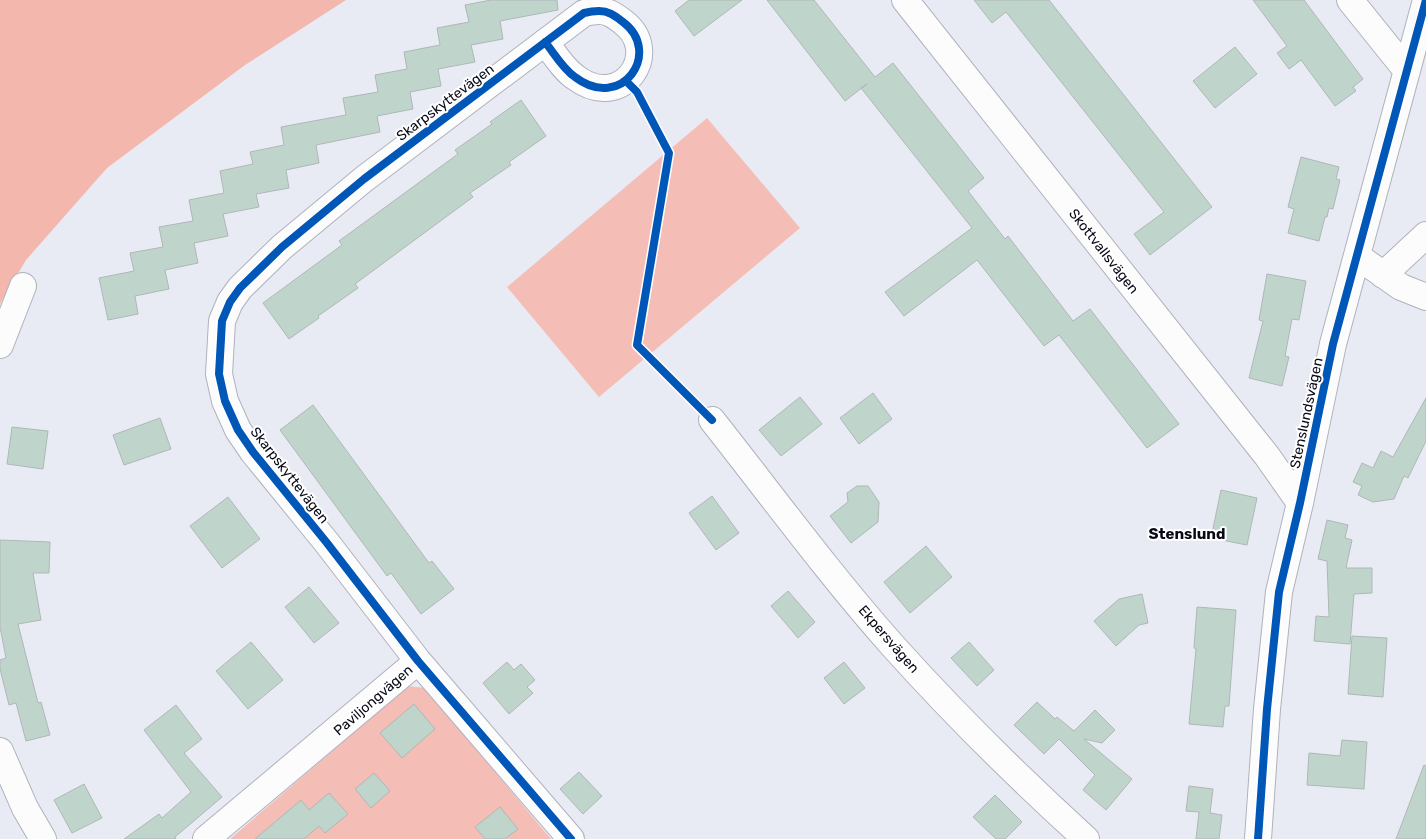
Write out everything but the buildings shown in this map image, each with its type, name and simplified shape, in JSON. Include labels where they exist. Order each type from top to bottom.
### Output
[{"type":"street","name":"Skottvallsvägen","points":[[905,0],[1267,456],[1300,503]]},
{"type":"street","points":[[1350,0],[1407,71]]},
{"type":"street","name":"Stenslundsvägen","points":[[1258,839],[1267,709],[1278,600],[1333,344],[1426,0]]},
{"type":"street","name":"Skarpskyttevägen","points":[[545,42],[364,179],[282,247],[240,288],[230,302],[222,321],[219,374],[225,401],[238,430],[252,452],[327,543],[418,661],[571,839]]},
{"type":"street","points":[[1383,274],[1426,235]]},
{"type":"street","points":[[1357,256],[1401,287],[1426,297]]},
{"type":"street","points":[[0,345],[23,286]]},
{"type":"street","name":"Ekpersvägen","points":[[712,420],[853,599],[893,646],[970,728],[1086,839]]},
{"type":"street","name":"Paviljongvägen","points":[[207,839],[277,782],[418,661]]},
{"type":"street","points":[[0,751],[25,808],[43,839]]},
{"type":"shaded area","points":[[0,0],[346,0],[245,65],[107,168],[26,260],[0,304]]},
{"type":"shaded area","points":[[707,118],[800,228],[599,397],[507,287]]},
{"type":"shaded area","points":[[408,686],[425,688],[551,839],[230,839]]},
{"type":"cycle path","points":[[1258,839],[1267,709],[1279,592],[1300,503],[1333,344],[1426,0]]},
{"type":"cycle path","points":[[545,42],[548,46],[559,61],[571,74],[592,86],[608,88],[621,83],[632,74],[638,62],[639,48],[634,34],[623,22],[606,12],[584,13],[364,179],[282,247],[240,288],[230,302],[222,321],[219,374],[225,401],[238,430],[253,452],[327,543],[418,661],[571,839]]},
{"type":"cycle path","points":[[626,81],[637,92],[669,153],[637,345],[712,420]]},
{"type":"district","name":"Stenslund","points":[[1187,534]]}]
